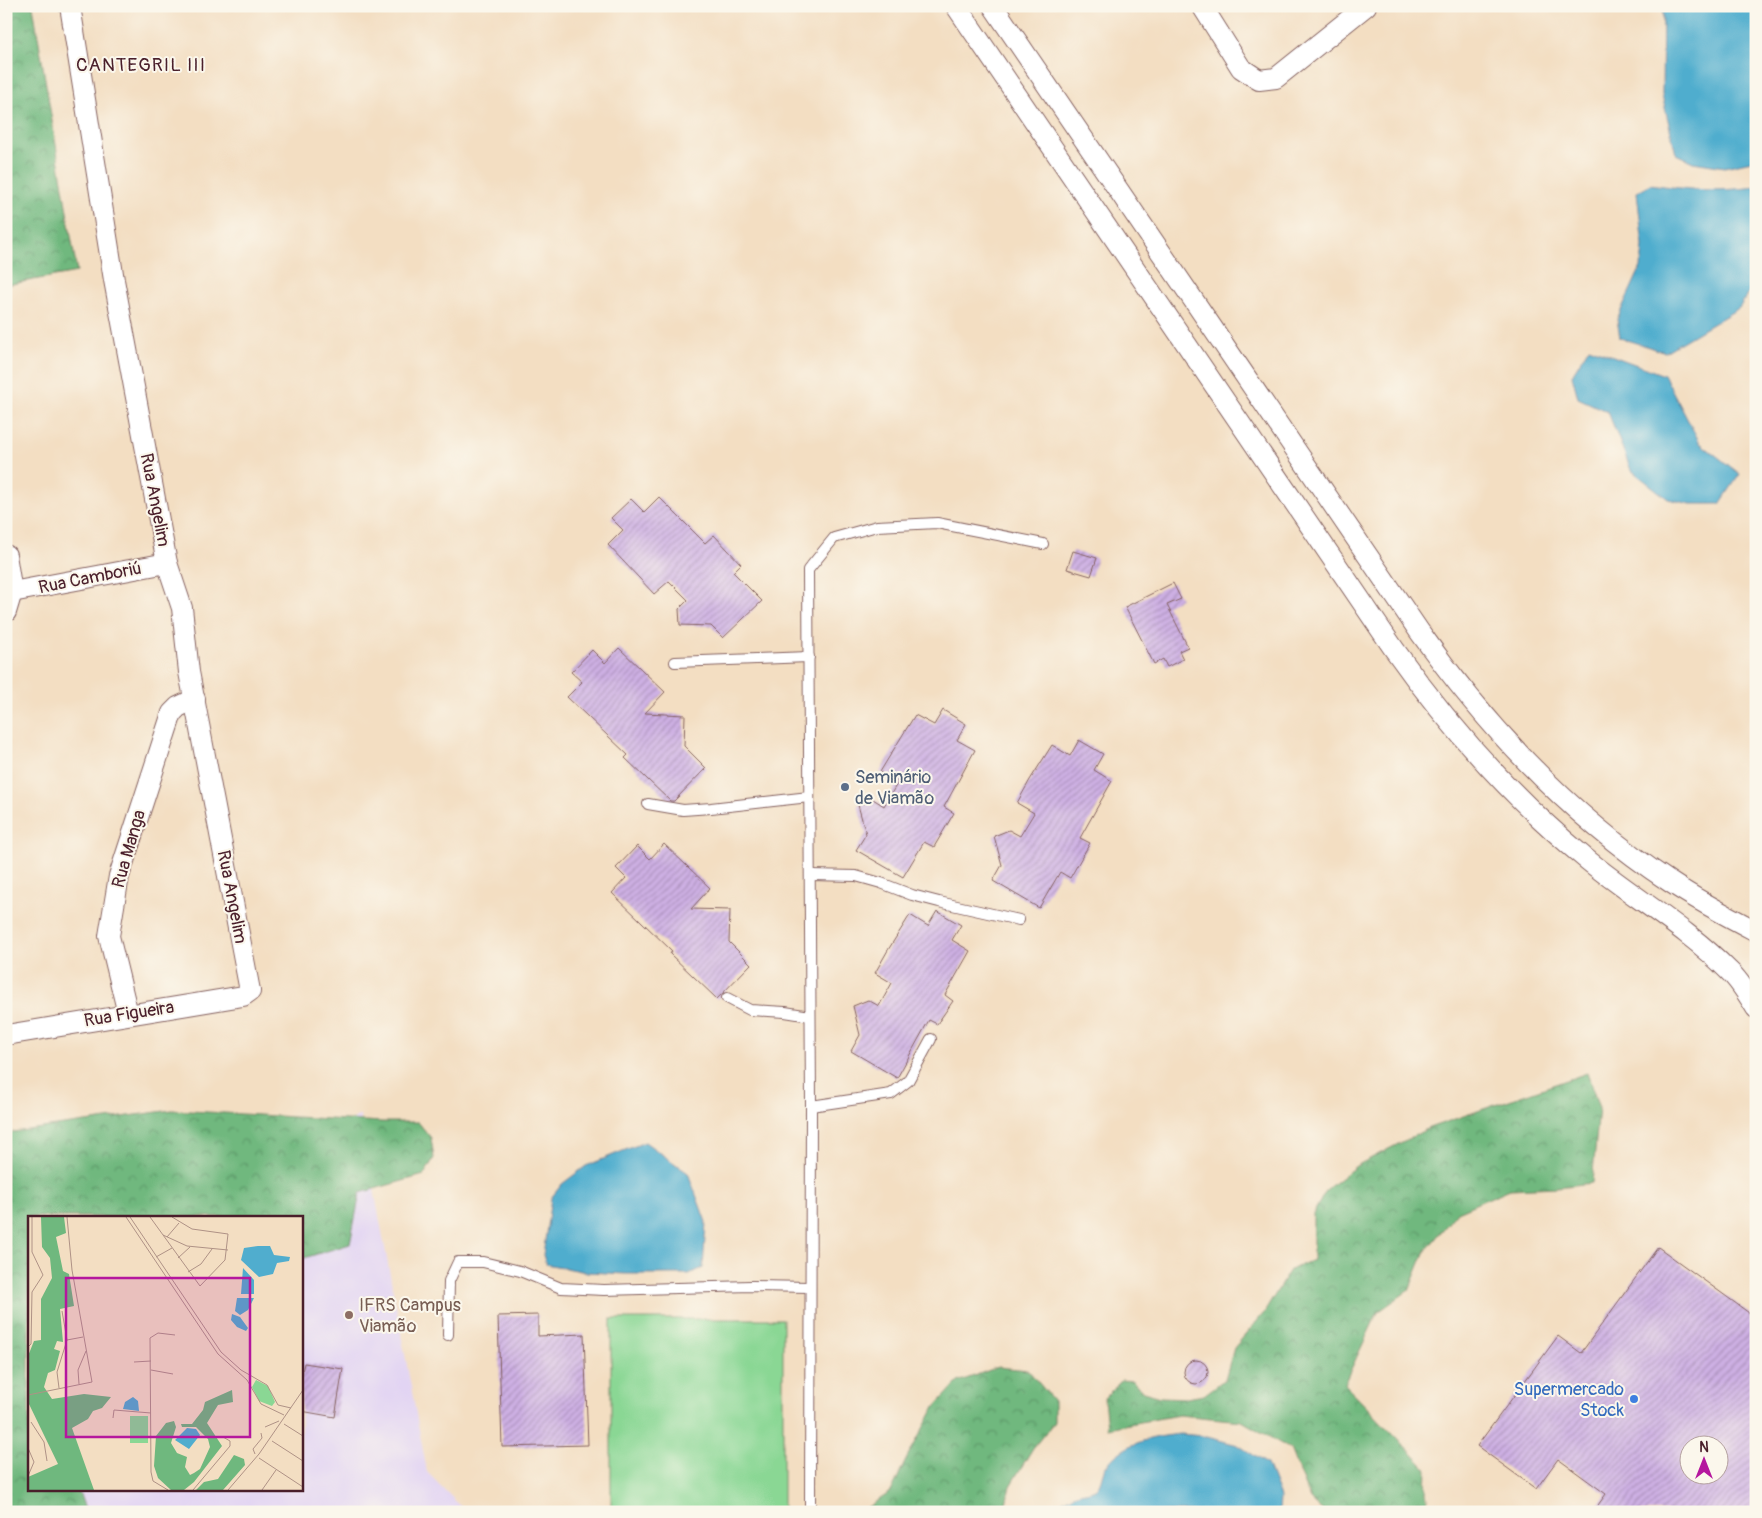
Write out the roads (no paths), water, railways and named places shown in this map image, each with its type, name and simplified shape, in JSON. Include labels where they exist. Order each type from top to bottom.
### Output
[{"type":"street","name":"Rua Angelim","points":[[70,6],[114,280],[167,563],[182,608],[189,672],[250,991]]},
{"type":"street","points":[[956,6],[1423,690],[1490,770],[1563,839],[1709,952],[1730,972],[1756,1008]]},
{"type":"street","points":[[993,6],[1448,672],[1513,748],[1548,784],[1608,836],[1655,872],[1756,931]]},
{"type":"street","points":[[1202,6],[1240,68],[1260,80],[1276,78],[1366,6]]},
{"type":"street","points":[[1064,165],[1089,147]]},
{"type":"street","points":[[6,555],[12,592],[6,612]]},
{"type":"street","name":"Rua Camboriú","points":[[12,592],[167,563]]},
{"type":"street","points":[[1354,591],[1380,572]]},
{"type":"street","name":"Rua Manga","points":[[128,1014],[108,936],[119,876],[172,713],[178,707],[195,699]]},
{"type":"street","name":"Rua Figueira","points":[[6,1035],[243,996],[250,991]]},
{"type":"lane","points":[[810,1512],[809,1287],[811,1106],[808,570],[834,538],[877,526],[936,523],[1043,544]]},
{"type":"lane","points":[[675,662],[808,657]]},
{"type":"lane","points":[[648,804],[683,810],[809,797]]},
{"type":"lane","points":[[810,875],[856,876],[930,900],[1019,920]]},
{"type":"lane","points":[[727,998],[750,1010],[810,1016]]},
{"type":"lane","points":[[811,1106],[891,1094],[908,1081],[932,1039]]},
{"type":"lane","points":[[448,1335],[449,1281],[458,1262],[483,1262],[520,1271],[561,1288],[604,1290],[751,1286],[809,1287]]},
{"type":"water","points":[[1663,6],[1756,6],[1756,160],[1725,167],[1693,162],[1676,154],[1662,95]]},
{"type":"water","points":[[1650,184],[1703,190],[1756,187],[1756,282],[1739,308],[1665,352],[1620,338],[1617,319],[1641,267],[1643,246],[1637,192]]},
{"type":"water","points":[[1589,347],[1664,375],[1700,443],[1740,474],[1720,504],[1691,504],[1668,499],[1631,470],[1608,412],[1578,398],[1572,375]]},
{"type":"water","points":[[645,1142],[688,1173],[706,1222],[703,1268],[689,1274],[626,1274],[586,1272],[546,1264],[543,1255],[551,1198],[562,1184],[586,1166]]},
{"type":"water","points":[[1180,1434],[1203,1436],[1238,1445],[1267,1464],[1280,1497],[1279,1512],[1051,1512],[1069,1497],[1095,1489],[1099,1485],[1105,1468],[1112,1459],[1128,1447],[1148,1439]]},
{"type":"place","name":"Seminário de Viamão","points":[[845,787]]},
{"type":"place","name":"IFRS Campus Viamão","points":[[349,1315]]},
{"type":"place","name":"Supermercado Stock","points":[[1634,1399]]},
{"type":"district","name":"CANTEGRIL III","points":[[141,65]]}]
